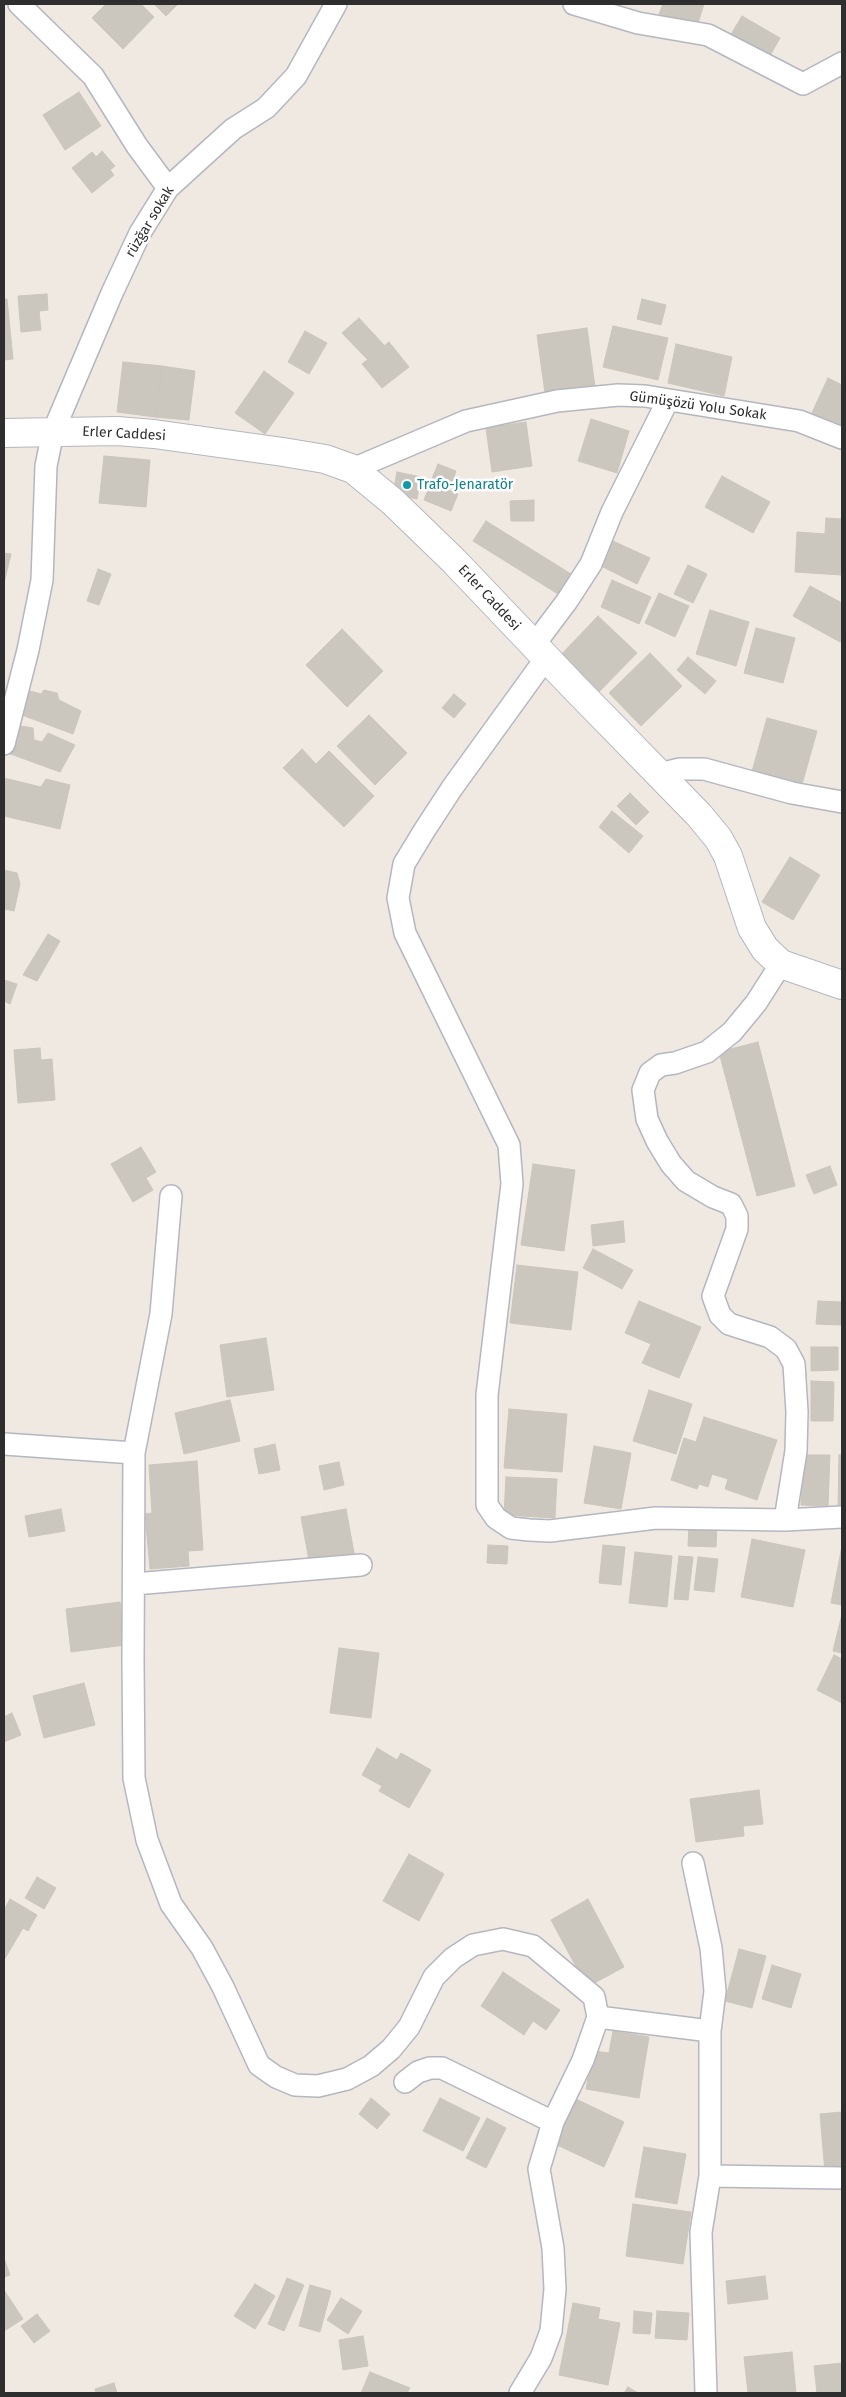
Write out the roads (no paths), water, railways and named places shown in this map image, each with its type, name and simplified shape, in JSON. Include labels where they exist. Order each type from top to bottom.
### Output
[{"type":"street","points":[[19,4],[93,76],[137,146],[168,188]]},
{"type":"street","name":"rüzğar sokak","points":[[4,744],[28,650],[42,580],[46,466],[53,432],[112,293],[140,233],[168,188],[233,129],[266,108],[296,76],[336,4]]},
{"type":"street","points":[[574,4],[640,13],[708,35],[803,84],[842,63]]},
{"type":"street","name":"Gümüşözü Yolu Sokak","points":[[353,469],[466,420],[557,401],[618,395],[645,396],[799,421],[842,438]]},
{"type":"street","points":[[668,400],[612,512],[591,564],[567,601],[540,651],[404,864],[398,898],[405,933],[509,1145],[512,1184],[487,1395],[487,1505],[496,1518],[511,1528],[550,1531],[656,1518],[785,1520],[842,1517]]},
{"type":"street","name":"Erler Caddesi","points":[[4,433],[117,431],[163,435],[325,459],[353,469],[422,529],[700,815],[718,838],[736,875],[741,900],[752,928],[765,949],[781,964],[842,985]]},
{"type":"street","points":[[659,774],[680,769],[704,769],[792,793],[842,802]]},
{"type":"street","points":[[781,964],[756,1003],[732,1032],[707,1052],[675,1063],[661,1065],[650,1074],[643,1090],[647,1119],[657,1141],[671,1164],[686,1181],[713,1198],[731,1204],[738,1216],[737,1229],[713,1296],[720,1315],[729,1324],[770,1336],[786,1349],[794,1364],[797,1412],[796,1451],[785,1520]]},
{"type":"street","points":[[171,1196],[161,1314],[134,1453],[134,1778],[147,1840],[171,1904],[202,1948],[223,1987],[258,2065],[276,2077],[295,2085],[318,2086],[346,2079],[371,2066],[391,2049],[409,2027],[434,1977],[453,1958],[473,1945],[503,1939],[533,1946],[594,1997],[598,2017],[583,2060],[553,2122],[539,2169],[553,2248],[555,2289],[552,2331],[541,2358],[520,2393]]},
{"type":"street","points":[[4,1444],[134,1453]]},
{"type":"street","points":[[134,1584],[361,1565]]},
{"type":"street","points":[[693,1863],[711,1948],[715,1991],[710,2031],[710,2176],[701,2232],[706,2393]]},
{"type":"street","points":[[598,2017],[710,2031]]},
{"type":"street","points":[[405,2082],[418,2072],[430,2068],[442,2068],[553,2122]]},
{"type":"street","points":[[710,2176],[842,2178]]},
{"type":"place","name":"Trafo-Jenaratör","points":[[407,485]]}]
